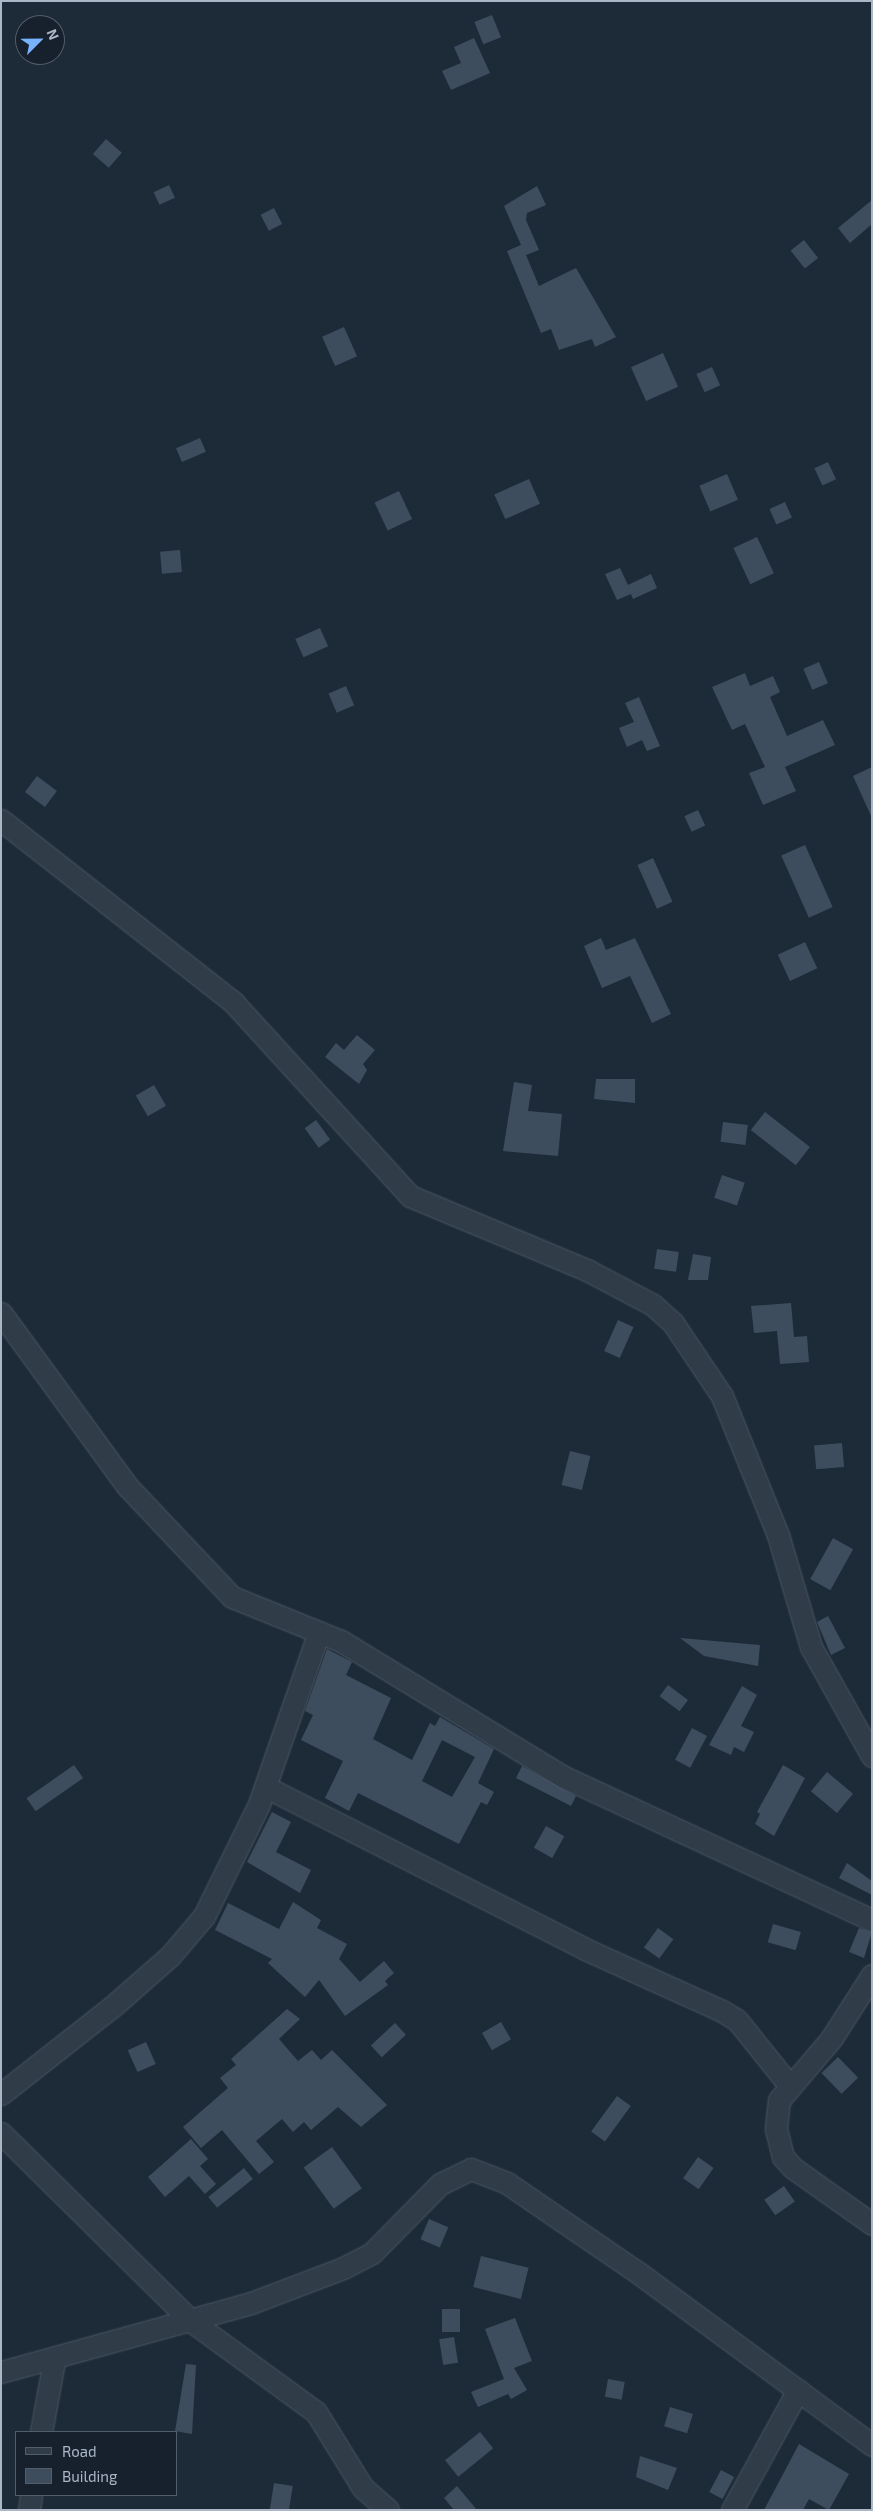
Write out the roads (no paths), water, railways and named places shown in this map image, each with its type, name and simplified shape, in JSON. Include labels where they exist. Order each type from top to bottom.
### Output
[{"type":"street","points":[[1,820],[233,1002],[410,1196],[587,1270],[652,1305],[673,1322],[722,1396],[778,1536],[811,1647],[872,1756]]},
{"type":"street","points":[[1,1313],[93,1444],[169,1535],[232,1597],[341,1641],[564,1777],[872,1920]]},
{"type":"street","points":[[1,2094],[106,2012],[191,1933],[216,1898],[266,1787],[319,1632]]},
{"type":"street","points":[[266,1787],[585,1949],[722,2011],[737,2020],[789,2085]]},
{"type":"street","points":[[872,1975],[831,2039],[789,2085],[776,2114],[784,2157],[810,2183],[872,2224]]},
{"type":"street","points":[[1,2133],[191,2321],[316,2412],[364,2488],[388,2510]]},
{"type":"street","points":[[1,2372],[54,2361],[191,2321],[288,2290],[359,2261],[384,2243],[408,2212],[440,2184],[471,2169],[508,2182],[680,2301],[872,2445]]},
{"type":"street","points":[[42,2431],[54,2361]]},
{"type":"street","points":[[732,2510],[798,2390]]},
{"type":"street","points":[[29,2510],[31,2496]]}]
